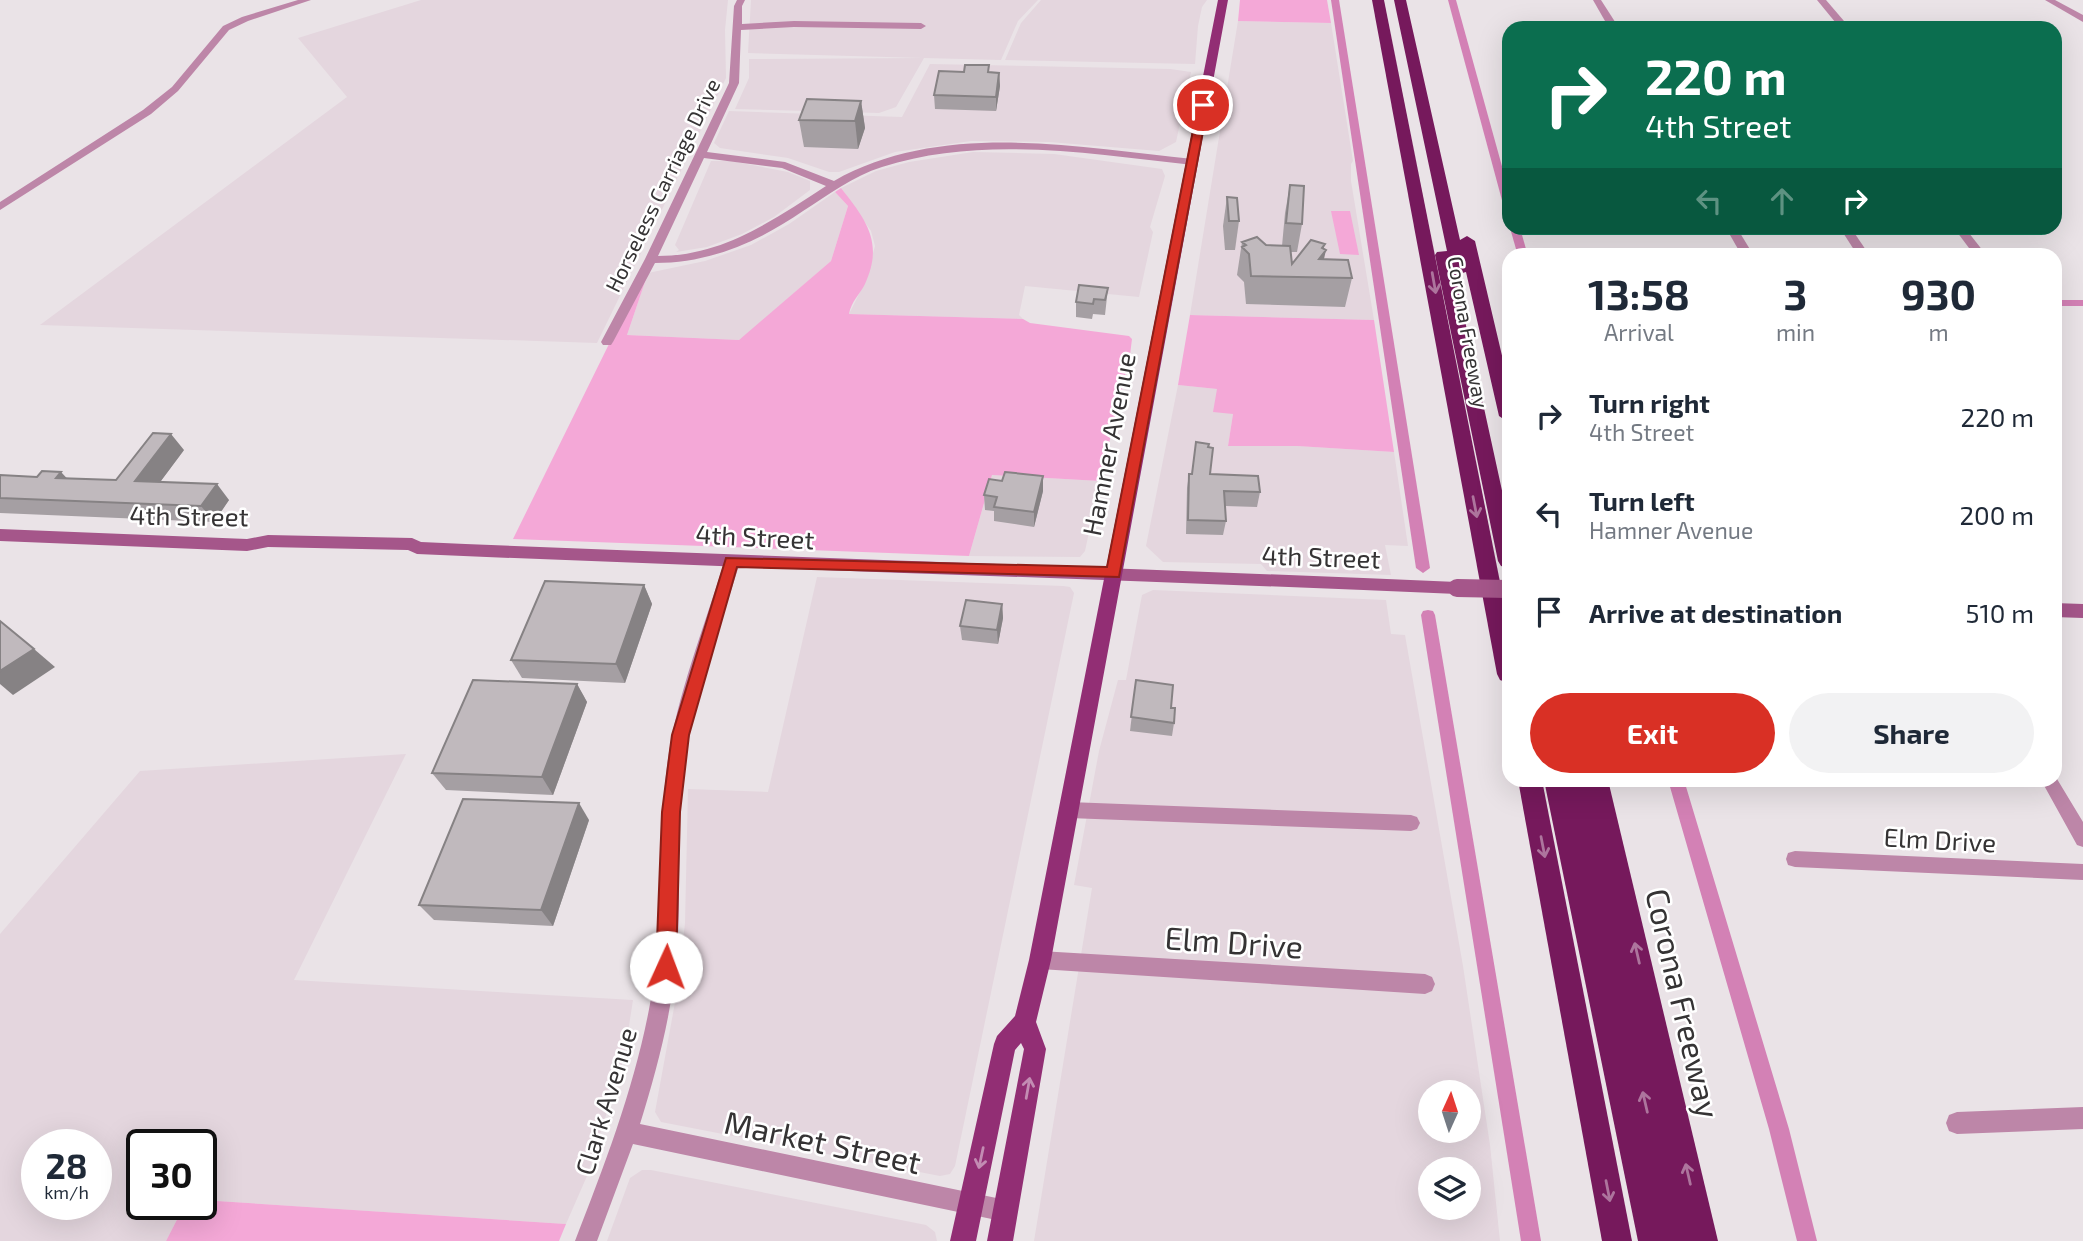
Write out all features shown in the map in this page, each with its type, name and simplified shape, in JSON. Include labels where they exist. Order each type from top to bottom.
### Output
[{"type":"highway","name":"Corona Freeway","points":[[1378,0],[1502,644]]},
{"type":"highway","points":[[1388,0],[1502,470]]},
{"type":"highway","points":[[1399,0],[1502,530]]},
{"type":"highway","name":"Corona Freeway","points":[[1411,0],[1502,391]]},
{"type":"highway","points":[[1428,249],[1437,200]]},
{"type":"highway","points":[[1437,200],[1469,252]]},
{"type":"highway","points":[[1531,787],[1617,1241]]},
{"type":"highway","points":[[1557,787],[1653,1241]]},
{"type":"highway","points":[[1575,787],[1674,1241]]},
{"type":"highway","name":"Corona Freeway","points":[[1598,787],[1703,1241]]},
{"type":"main road","name":"Hamner Avenue","points":[[963,1241],[1004,1044],[1025,1022],[1040,960],[1223,0]]},
{"type":"main road","name":"Hamner Avenue","points":[[1000,1241],[1035,1049],[1025,1022]]},
{"type":"street","points":[[0,207],[147,112],[175,89],[226,28],[245,19],[307,0]]},
{"type":"street","points":[[289,6],[316,0]]},
{"type":"street","name":"Horseless Carriage Drive","points":[[607,342],[651,259],[734,82],[741,0]]},
{"type":"street","points":[[1597,0],[1610,21]]},
{"type":"street","points":[[1821,0],[1839,21]]},
{"type":"street","points":[[2049,0],[2083,19]]},
{"type":"street","points":[[737,27],[794,24],[921,26]]},
{"type":"street","points":[[651,259],[690,258],[727,247],[774,226],[832,185],[874,166],[915,154],[997,145],[1193,162]]},
{"type":"street","points":[[701,155],[783,164],[813,173],[832,185]]},
{"type":"street","name":"4th Street","points":[[0,535],[247,545],[268,541],[415,546],[732,562],[1113,573],[1502,589]]},
{"type":"street","points":[[247,545],[369,550],[415,546]]},
{"type":"street","name":"Clark Avenue","points":[[586,1241],[628,1132],[652,1039],[666,967],[671,812],[681,735],[732,562]]},
{"type":"street","points":[[2062,610],[2083,611]]},
{"type":"street","points":[[2054,787],[2083,839]]},
{"type":"street","points":[[1069,810],[1411,823]]},
{"type":"street","name":"Elm Drive","points":[[1795,859],[2083,872]]},
{"type":"street","name":"Elm Drive","points":[[1040,960],[1425,984]]},
{"type":"street","points":[[1957,1123],[2083,1118]]},
{"type":"street","name":"Market Street","points":[[628,1132],[1006,1211]]},
{"type":"shaded area","points":[[421,0],[728,0],[725,30],[726,78],[597,343],[40,325],[347,97],[298,38]]},
{"type":"shaded area","points":[[751,0],[1038,0],[1018,21],[1001,60],[924,58],[896,107],[879,113],[735,109],[749,78],[749,59],[923,58],[748,53]]},
{"type":"shaded area","points":[[1041,0],[1207,0],[1202,7],[1198,26],[1195,64],[1005,60],[1021,23]]},
{"type":"shaded area","points":[[1240,0],[1327,0],[1331,23],[1238,21]]},
{"type":"shaded area","points":[[1238,21],[1331,23],[1353,161],[1351,181],[1374,320],[1190,315]]},
{"type":"shaded area","points":[[930,64],[1170,69],[1191,72],[1176,142],[1159,151],[1049,142],[971,141],[895,152],[839,172],[829,172],[788,158],[720,148],[714,143],[729,111],[902,117]]},
{"type":"shaded area","points":[[973,152],[1054,154],[1162,169],[1165,176],[1150,227],[1153,232],[1139,297],[1025,286],[1019,315],[1023,319],[849,314],[865,282],[875,246],[871,231],[841,188],[876,171],[909,162]]},
{"type":"shaded area","points":[[711,161],[731,161],[788,172],[810,181],[810,190],[774,217],[742,234],[707,247],[676,252],[679,250],[675,245]]},
{"type":"shaded area","points":[[841,188],[865,221],[870,232],[873,256],[865,284],[849,314],[1023,319],[1030,323],[1129,336],[1132,339],[1100,481],[992,475],[969,556],[513,539],[609,344],[612,343],[648,273],[627,335],[739,340],[831,261],[848,206],[835,192]]},
{"type":"shaded area","points":[[835,192],[848,206],[831,261],[739,340],[627,335],[648,273],[705,261],[751,245],[789,224]]},
{"type":"shaded area","points":[[1331,211],[1350,211],[1359,255],[1340,254]]},
{"type":"shaded area","points":[[1190,315],[1374,320],[1394,452],[1297,446],[1228,446],[1233,414],[1213,412],[1217,389],[1178,385]]},
{"type":"shaded area","points":[[1178,385],[1217,389],[1233,414],[1228,446],[1297,446],[1394,452],[1408,546],[1385,545],[1391,575],[1267,571],[1261,564],[1163,562],[1146,546]]},
{"type":"shaded area","points":[[992,475],[1100,481],[1085,551],[1080,557],[969,556]]},
{"type":"shaded area","points":[[817,577],[1063,586],[1070,587],[1074,593],[955,1166],[950,1174],[940,1176],[661,1122],[655,1112],[678,986],[685,923],[688,789],[768,792]]},
{"type":"shaded area","points":[[1153,590],[1386,600],[1391,634],[1405,635],[1480,1080],[1418,1080],[1418,1143],[1481,1143],[1481,1085],[1500,1241],[1034,1241],[1092,888],[1074,885],[1099,751],[1118,680],[1126,680],[1142,595]]},
{"type":"shaded area","points":[[406,754],[294,980],[633,1000],[624,1058],[587,1176],[566,1224],[217,1201],[217,1129],[126,1129],[126,1220],[177,1220],[166,1241],[0,1241],[0,934],[140,771]]},
{"type":"shaded area","points":[[642,1170],[926,1225],[935,1232],[937,1241],[607,1241],[630,1178]]},
{"type":"shaded area","points":[[217,1201],[566,1224],[559,1241],[166,1241],[177,1220],[217,1220]]},
{"type":"building","points":[[965,65],[989,65],[988,72],[999,73],[996,97],[934,95],[939,71],[964,72]]},
{"type":"building","points":[[807,99],[861,101],[855,121],[799,120]]},
{"type":"building","points":[[1290,185],[1304,186],[1302,224],[1286,223]]},
{"type":"building","points":[[1227,197],[1237,198],[1239,221],[1229,221]]},
{"type":"building","points":[[1257,237],[1266,245],[1290,246],[1292,264],[1311,240],[1325,244],[1322,248],[1326,250],[1319,259],[1348,260],[1352,278],[1251,276],[1249,254],[1242,247],[1246,245],[1242,242]]},
{"type":"building","points":[[1079,285],[1108,288],[1105,300],[1094,299],[1093,304],[1076,302]]},
{"type":"building","points":[[153,433],[171,434],[135,481],[217,484],[201,506],[0,498],[0,475],[37,477],[42,471],[61,472],[56,478],[116,480]]},
{"type":"building","points":[[1196,442],[1209,444],[1208,447],[1213,448],[1210,474],[1258,476],[1260,492],[1224,491],[1226,521],[1188,520],[1189,474],[1192,474]]},
{"type":"building","points":[[1005,472],[1043,476],[1034,512],[994,507],[997,497],[984,495],[989,479],[1002,481]]},
{"type":"building","points":[[545,581],[644,585],[616,664],[511,660]]},
{"type":"building","points":[[966,600],[1002,604],[997,630],[960,626]]},
{"type":"building","points":[[0,621],[34,649],[0,671]]},
{"type":"building","points":[[473,680],[577,684],[542,777],[432,773]]},
{"type":"building","points":[[1136,680],[1173,685],[1171,708],[1175,708],[1174,723],[1131,717]]},
{"type":"building","points":[[463,799],[579,803],[541,910],[419,905]]},
{"type":"waterway","points":[[1335,0],[1423,568]]},
{"type":"waterway","points":[[1452,0],[1502,182]]},
{"type":"waterway","points":[[1517,235],[1521,248]]},
{"type":"waterway","points":[[2062,303],[2083,303]]},
{"type":"waterway","points":[[1428,615],[1531,1241]]},
{"type":"waterway","points":[[1678,787],[1779,1129],[1807,1241]]},
{"type":"route","points":[[666,967],[671,812],[681,735],[732,562],[1113,573],[1203,105]]}]
